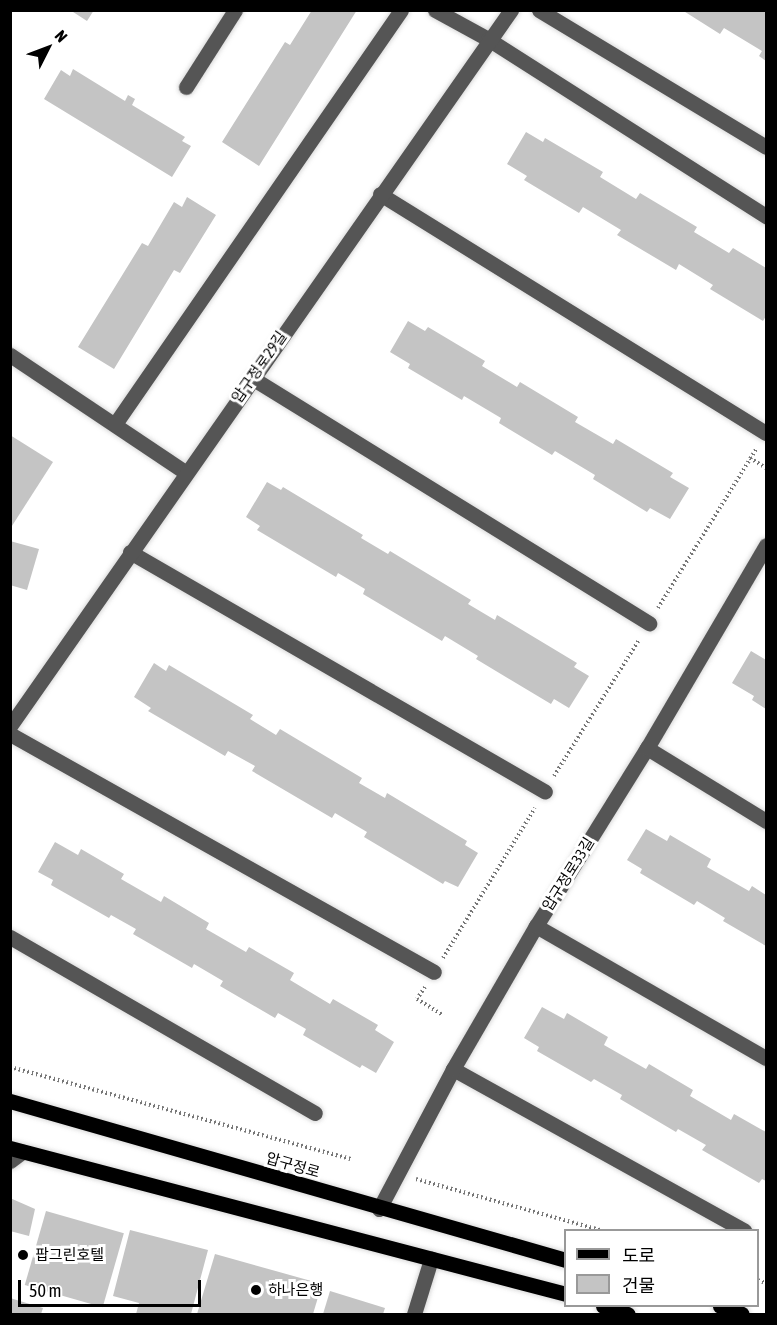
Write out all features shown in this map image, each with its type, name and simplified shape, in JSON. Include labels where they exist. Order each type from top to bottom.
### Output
[{"type":"main road","name":"압구정로","points":[[10,1101],[379,1209],[564,1259]]},
{"type":"main road","points":[[14,1154],[564,1293]]},
{"type":"main road","points":[[609,1307],[628,1314]]},
{"type":"main road","points":[[725,1307],[742,1314]]},
{"type":"street","points":[[186,87],[235,10]]},
{"type":"street","points":[[115,424],[401,10]]},
{"type":"street","points":[[435,10],[489,39],[766,216]]},
{"type":"street","name":"압구정로29길","points":[[10,726],[16,709],[186,473],[511,10]]},
{"type":"street","points":[[539,10],[766,147]]},
{"type":"street","points":[[380,194],[766,433]]},
{"type":"street","points":[[10,355],[186,473]]},
{"type":"street","points":[[252,378],[649,623]]},
{"type":"street","name":"압구정로33길","points":[[379,1209],[453,1069],[536,926],[648,748],[766,545]]},
{"type":"street","points":[[130,552],[545,792]]},
{"type":"street","points":[[10,734],[434,972]]},
{"type":"street","points":[[648,748],[766,821]]},
{"type":"street","points":[[536,926],[766,1058]]},
{"type":"street","points":[[10,937],[315,1113]]},
{"type":"street","points":[[453,1069],[742,1229]]},
{"type":"street","points":[[414,1314],[431,1259]]},
{"type":"path","points":[[443,1015],[417,999],[766,433]]},
{"type":"path","points":[[750,459],[766,468]]},
{"type":"path","points":[[10,1067],[351,1160]]},
{"type":"path","points":[[410,1178],[596,1229]]},
{"type":"building","points":[[70,10],[94,10],[87,21]]},
{"type":"building","points":[[312,10],[357,10],[259,166],[222,142],[285,42],[290,45]]},
{"type":"building","points":[[682,10],[762,10],[766,13],[766,61],[759,56],[762,51],[724,28],[720,34]]},
{"type":"building","points":[[73,69],[125,101],[128,95],[135,99],[132,105],[185,137],[182,141],[191,146],[172,177],[44,99],[61,70],[70,76]]},
{"type":"building","points":[[526,132],[543,142],[545,138],[603,172],[600,177],[636,199],[640,193],[697,227],[694,232],[729,253],[733,248],[766,268],[766,316],[763,321],[710,289],[713,285],[679,264],[676,270],[617,235],[621,230],[583,207],[579,213],[524,180],[527,176],[507,164]]},
{"type":"building","points":[[187,197],[216,215],[180,273],[174,270],[114,369],[78,347],[142,243],[148,246],[174,202],[182,207]]},
{"type":"building","points":[[408,321],[425,331],[428,327],[485,361],[482,366],[517,387],[520,382],[578,417],[575,422],[613,444],[616,439],[673,473],[670,477],[689,488],[670,519],[650,508],[647,512],[593,479],[595,475],[555,451],[552,455],[499,423],[501,418],[464,396],[462,400],[408,368],[410,364],[390,352]]},
{"type":"building","points":[[10,435],[53,462],[10,529]]},
{"type":"building","points":[[267,482],[281,490],[283,487],[363,535],[361,538],[388,554],[390,551],[471,600],[468,604],[495,620],[497,615],[577,663],[574,667],[589,676],[569,708],[554,699],[551,704],[476,659],[478,656],[445,636],[442,641],[363,594],[365,589],[338,573],[336,577],[257,530],[260,526],[246,517]]},
{"type":"building","points":[[10,541],[39,549],[27,590],[10,585]]},
{"type":"building","points":[[751,651],[766,660],[766,709],[752,700],[754,696],[732,683]]},
{"type":"building","points":[[154,663],[166,671],[169,665],[253,715],[250,719],[276,735],[280,729],[362,778],[359,783],[385,798],[387,793],[467,841],[465,845],[478,853],[458,887],[445,881],[443,884],[364,837],[367,832],[335,813],[332,818],[252,771],[255,766],[228,751],[225,756],[148,711],[151,708],[134,697]]},
{"type":"building","points":[[646,829],[667,841],[670,835],[711,859],[707,867],[749,891],[752,886],[766,895],[766,946],[723,921],[725,918],[697,901],[694,905],[640,873],[642,869],[627,860]]},
{"type":"building","points":[[55,842],[78,855],[81,849],[124,874],[121,879],[161,902],[164,896],[209,923],[206,929],[246,952],[249,947],[294,973],[290,980],[330,1004],[333,999],[378,1025],[375,1030],[394,1042],[376,1073],[362,1065],[360,1068],[303,1035],[306,1029],[278,1013],[275,1018],[220,986],[223,981],[194,964],[192,968],[133,934],[136,929],[111,915],[109,918],[51,885],[53,880],[38,872]]},
{"type":"building","points":[[542,1007],[564,1019],[567,1013],[608,1037],[604,1045],[646,1069],[649,1064],[693,1090],[690,1096],[731,1120],[734,1114],[766,1132],[766,1181],[762,1179],[759,1183],[702,1150],[706,1145],[678,1129],[676,1132],[620,1099],[622,1095],[594,1079],[591,1082],[537,1051],[539,1047],[524,1038]]},
{"type":"building","points":[[10,1198],[35,1209],[29,1236],[10,1231]]},
{"type":"building","points":[[46,1211],[124,1233],[103,1307],[25,1285]]},
{"type":"building","points":[[130,1230],[208,1250],[191,1314],[136,1314],[139,1303],[113,1296]]},
{"type":"building","points":[[215,1254],[322,1284],[313,1314],[197,1314]]},
{"type":"building","points":[[330,1291],[385,1308],[383,1314],[323,1314]]},
{"type":"building","points":[[10,1298],[43,1308],[41,1314],[10,1314]]},
{"type":"place","name":"팝그린호텔","points":[[23,1255]]},
{"type":"place","name":"하나은행","points":[[256,1290]]}]
